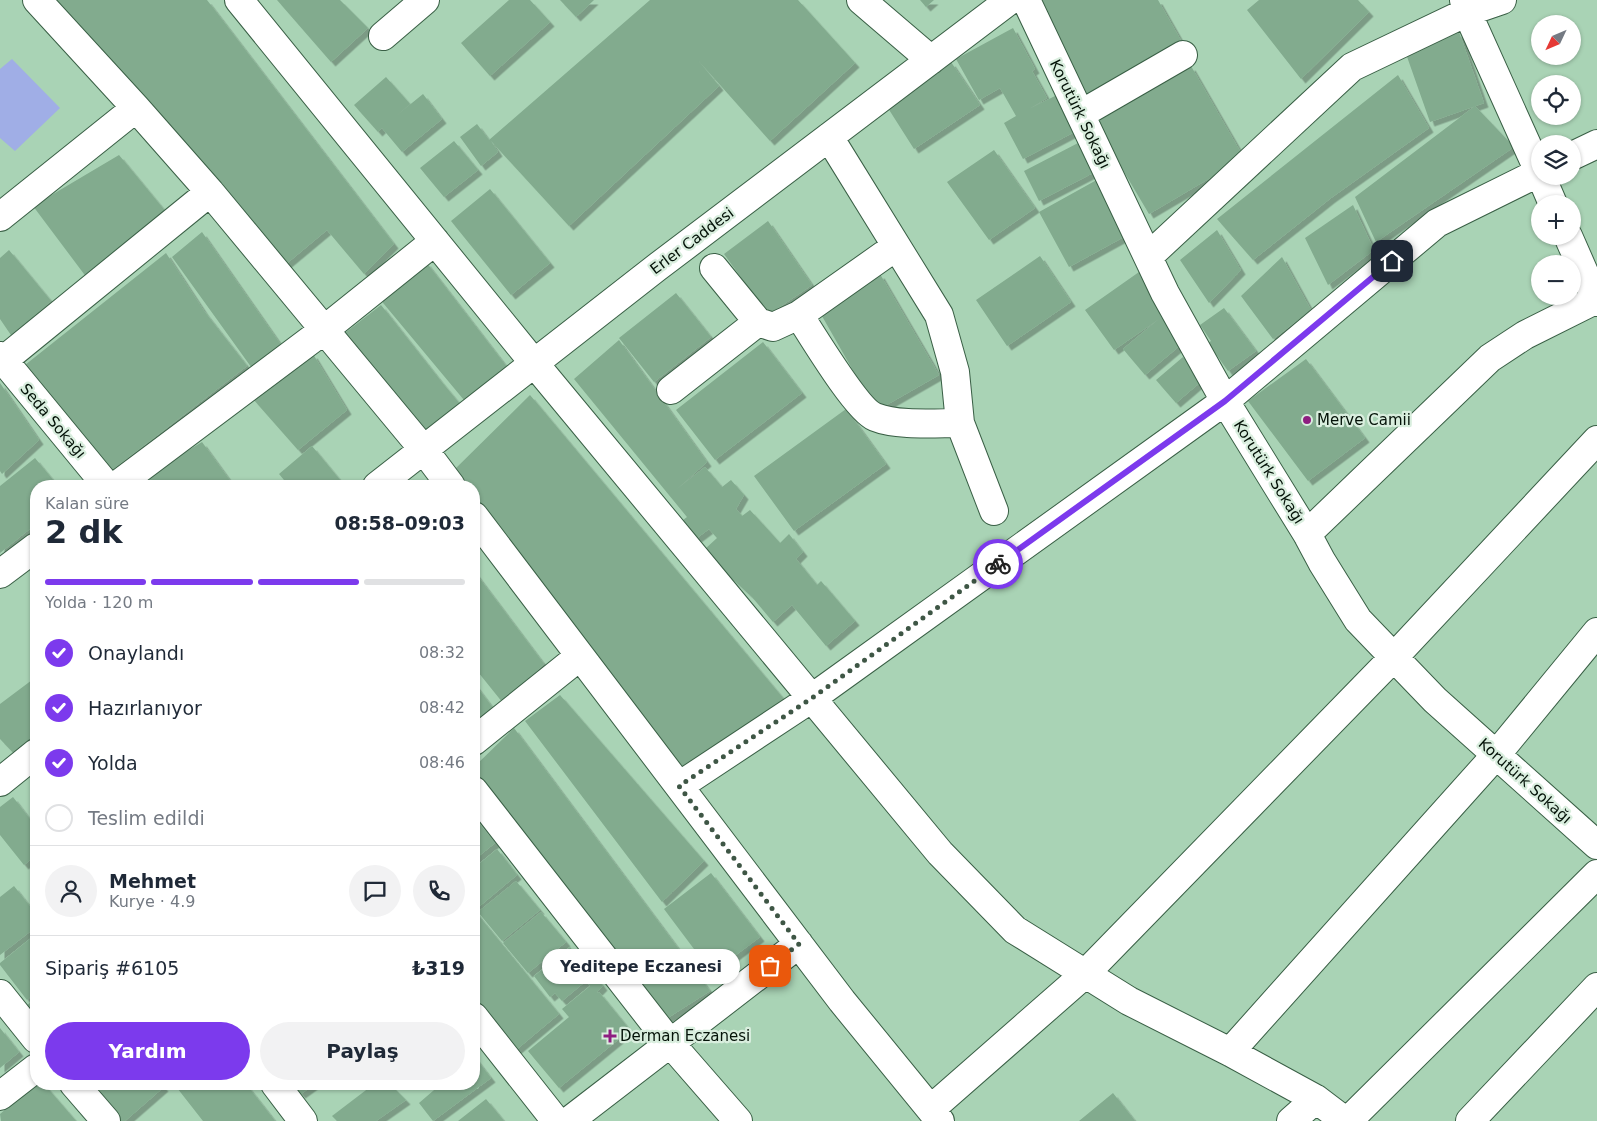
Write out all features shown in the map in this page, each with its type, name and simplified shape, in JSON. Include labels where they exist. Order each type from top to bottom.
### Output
[{"type":"street","points":[[37,0],[210,192],[424,450],[446,480]]},
{"type":"street","points":[[239,0],[534,363],[940,853],[1015,930],[1129,1001],[1230,1052],[1316,1099],[1347,1121],[1597,874]]},
{"type":"street","points":[[382,36],[425,0]]},
{"type":"street","points":[[860,0],[931,60]]},
{"type":"street","name":"Erler Caddesi","points":[[385,480],[656,268],[1010,0]]},
{"type":"street","name":"Korutürk Sokağı","points":[[1026,0],[1166,293],[1225,401],[1308,534],[1322,562],[1358,620],[1435,700],[1597,846]]},
{"type":"street","points":[[1149,256],[1352,67],[1466,6],[1502,0]]},
{"type":"street","points":[[1466,6],[1531,154]]},
{"type":"street","points":[[1080,114],[1183,55]]},
{"type":"street","points":[[0,216],[136,108]]},
{"type":"street","points":[[828,137],[939,315],[955,372],[960,423],[994,511]]},
{"type":"street","points":[[1581,152],[1597,144]]},
{"type":"street","points":[[679,786],[812,698],[1225,401],[1437,223],[1531,178]]},
{"type":"street","points":[[1,360],[210,192]]},
{"type":"street","points":[[124,480],[324,330],[435,241]]},
{"type":"street","points":[[1308,534],[1490,358],[1525,335],[1597,300],[1572,245]]},
{"type":"street","points":[[714,268],[758,322],[773,327],[799,315],[884,255]]},
{"type":"street","points":[[799,315],[823,353],[860,404],[873,416],[889,421],[960,423]]},
{"type":"street","points":[[671,390],[758,322]]},
{"type":"street","name":"Seda Sokağı","points":[[1,360],[102,480]]},
{"type":"street","points":[[480,524],[842,1001],[936,1115],[1084,974],[1394,657],[1597,440]]},
{"type":"street","points":[[0,574],[30,552]]},
{"type":"street","points":[[1230,1052],[1496,755],[1597,632]]},
{"type":"street","points":[[480,736],[580,656]]},
{"type":"street","points":[[1,779],[30,761]]},
{"type":"street","points":[[480,799],[670,1043],[738,1121]]},
{"type":"street","points":[[569,1121],[799,944]]},
{"type":"street","points":[[1470,1121],[1597,988]]},
{"type":"street","points":[[0,994],[30,1032]]},
{"type":"street","points":[[480,1025],[556,1121]]},
{"type":"street","points":[[0,1096],[30,1073]]},
{"type":"street","points":[[79,1090],[106,1121]]},
{"type":"street","points":[[280,1090],[303,1121]]},
{"type":"street","points":[[1291,1121],[1316,1099]]},
{"type":"shaded area","points":[[12,59],[60,108],[15,151],[0,138],[0,69]]},
{"type":"building","points":[[56,0],[207,0],[394,244],[364,274],[327,230],[285,265]]},
{"type":"building","points":[[277,0],[340,0],[368,28],[331,62]]},
{"type":"building","points":[[509,0],[530,0],[550,22],[490,76],[461,43]]},
{"type":"building","points":[[560,0],[594,0],[576,17]]},
{"type":"building","points":[[650,0],[798,0],[855,63],[770,141],[697,59],[719,86],[569,226],[491,141],[498,152],[481,166],[460,137],[477,124],[489,140]]},
{"type":"building","points":[[920,0],[934,0],[926,7]]},
{"type":"building","points":[[1043,0],[1158,0],[1183,44],[1085,98],[1033,5]]},
{"type":"building","points":[[1259,0],[1358,0],[1369,12],[1301,79],[1247,10]]},
{"type":"building","points":[[1013,28],[1035,69],[1032,71],[1047,98],[1029,109],[1065,91],[1084,127],[1023,159],[1004,123],[1016,116],[1000,88],[979,100],[956,59]]},
{"type":"building","points":[[1459,32],[1484,103],[1430,122],[1405,51]]},
{"type":"building","points":[[951,62],[980,105],[914,149],[886,105]]},
{"type":"building","points":[[1191,66],[1244,158],[1149,214],[1095,123]]},
{"type":"building","points":[[1398,75],[1429,128],[1331,198],[1253,260],[1217,219]]},
{"type":"building","points":[[386,77],[410,104],[396,116],[423,94],[442,119],[402,152],[382,128],[378,132],[354,105]]},
{"type":"building","points":[[1475,106],[1514,147],[1376,242],[1355,197]]},
{"type":"building","points":[[454,141],[478,170],[444,197],[420,168]]},
{"type":"building","points":[[1080,142],[1095,172],[1039,201],[1024,171]]},
{"type":"building","points":[[994,150],[1035,208],[989,240],[947,182]]},
{"type":"building","points":[[119,155],[166,212],[90,282],[33,206]]},
{"type":"building","points":[[1102,177],[1133,232],[1069,267],[1039,212]]},
{"type":"building","points":[[490,189],[550,263],[511,295],[451,221]]},
{"type":"building","points":[[1353,205],[1374,250],[1328,285],[1305,238]]},
{"type":"building","points":[[768,221],[812,285],[768,315],[724,254]]},
{"type":"building","points":[[1217,230],[1241,270],[1209,303],[1180,260]]},
{"type":"building","points":[[202,232],[281,345],[254,371],[172,257]]},
{"type":"building","points":[[9,250],[51,301],[15,341],[0,319],[0,258]]},
{"type":"building","points":[[166,253],[204,311],[247,366],[108,473],[25,365]]},
{"type":"building","points":[[1040,256],[1071,302],[1007,346],[976,300]]},
{"type":"building","points":[[1282,257],[1311,310],[1273,339],[1241,296]]},
{"type":"building","points":[[426,262],[513,375],[469,406],[379,298]]},
{"type":"building","points":[[1139,272],[1167,313],[1161,317],[1183,343],[1145,375],[1123,349],[1159,319],[1114,350],[1085,310]]},
{"type":"building","points":[[880,274],[939,375],[876,411],[818,309]]},
{"type":"building","points":[[676,293],[711,337],[654,382],[619,338]]},
{"type":"building","points":[[381,305],[469,415],[430,445],[341,336]]},
{"type":"building","points":[[1224,308],[1256,351],[1228,371],[1208,343],[1211,341],[1200,325]]},
{"type":"building","points":[[619,340],[707,462],[677,489],[705,467],[722,487],[731,480],[744,495],[736,509],[742,516],[750,510],[780,543],[789,534],[803,552],[796,559],[817,585],[821,581],[855,621],[826,646],[792,605],[773,622],[752,597],[726,573],[705,549],[717,538],[709,529],[697,538],[683,520],[687,517],[574,379]]},
{"type":"building","points":[[763,342],[802,393],[715,460],[676,410]]},
{"type":"building","points":[[313,354],[347,410],[298,450],[253,399]]},
{"type":"building","points":[[1183,357],[1203,380],[1176,403],[1156,380]]},
{"type":"building","name":"Merve Camii","points":[[1306,359],[1365,438],[1308,481],[1248,401]]},
{"type":"building","points":[[0,383],[39,440],[2,474],[0,471]]},
{"type":"building","points":[[530,395],[788,704],[687,774],[480,509],[480,480],[458,480],[452,472]]},
{"type":"building","points":[[846,409],[886,464],[794,531],[754,476]]},
{"type":"building","points":[[202,442],[230,480],[149,480],[172,460]]},
{"type":"building","points":[[312,446],[340,480],[284,480],[279,474]]},
{"type":"building","points":[[35,458],[53,480],[30,480],[30,529],[0,553],[0,486]]},
{"type":"building","points":[[480,579],[544,664],[503,703],[480,674]]},
{"type":"building","points":[[30,682],[30,757],[23,763],[0,739],[0,704]]},
{"type":"building","points":[[480,691],[493,708],[480,722]]},
{"type":"building","points":[[560,695],[704,861],[662,902],[525,721]]},
{"type":"building","points":[[514,728],[710,991],[663,1021],[480,780],[480,761]]},
{"type":"building","points":[[13,797],[30,819],[30,860],[24,865],[0,835],[0,807]]},
{"type":"building","points":[[480,824],[495,843],[480,855]]},
{"type":"building","points":[[497,849],[517,875],[480,906],[480,863]]},
{"type":"building","points":[[711,873],[760,937],[712,973],[664,909]]},
{"type":"building","points":[[516,881],[540,910],[502,941],[480,914],[480,910]]},
{"type":"building","points":[[14,886],[30,906],[30,932],[0,955],[0,897]]},
{"type":"building","points":[[541,912],[566,942],[528,973],[503,943]]},
{"type":"building","points":[[480,917],[559,1014],[516,1050],[480,1006]]},
{"type":"building","points":[[30,939],[30,997],[27,1000],[0,965],[0,963]]},
{"type":"building","points":[[570,947],[603,986],[597,992],[599,992],[630,1030],[559,1088],[528,1051],[569,1017],[562,1009],[590,986],[586,981],[562,1001],[555,993],[550,997],[534,976]]},
{"type":"building","points":[[30,1003],[30,1012],[26,1006]]},
{"type":"building","points":[[0,1028],[19,1052],[0,1068]]},
{"type":"building","points":[[480,1064],[491,1078],[480,1086]]},
{"type":"building","points":[[30,1088],[30,1090],[49,1090],[76,1121],[1,1121],[0,1114]]},
{"type":"building","points":[[92,1090],[161,1090],[125,1121],[120,1121]]},
{"type":"building","points":[[179,1090],[251,1090],[275,1121],[203,1121]]},
{"type":"building","points":[[297,1090],[307,1090],[301,1094]]},
{"type":"building","points":[[366,1090],[396,1090],[406,1100],[376,1121],[337,1121],[332,1116]]},
{"type":"building","points":[[434,1090],[475,1090],[433,1121],[419,1103]]},
{"type":"building","points":[[1113,1093],[1135,1121],[1079,1121]]},
{"type":"building","points":[[486,1099],[504,1121],[458,1121]]},
{"type":"way so far","points":[[770,966],[799,944],[679,786],[812,698],[998,564]]},
{"type":"place","name":"Merve Camii","points":[[1307,420]]},
{"type":"place","name":"Yeditepe Eczanesi","points":[[770,966]]},
{"type":"place","name":"Derman Eczanesi","points":[[610,1036]]},
{"type":"route","points":[[998,564],[1225,401],[1392,261]]}]
